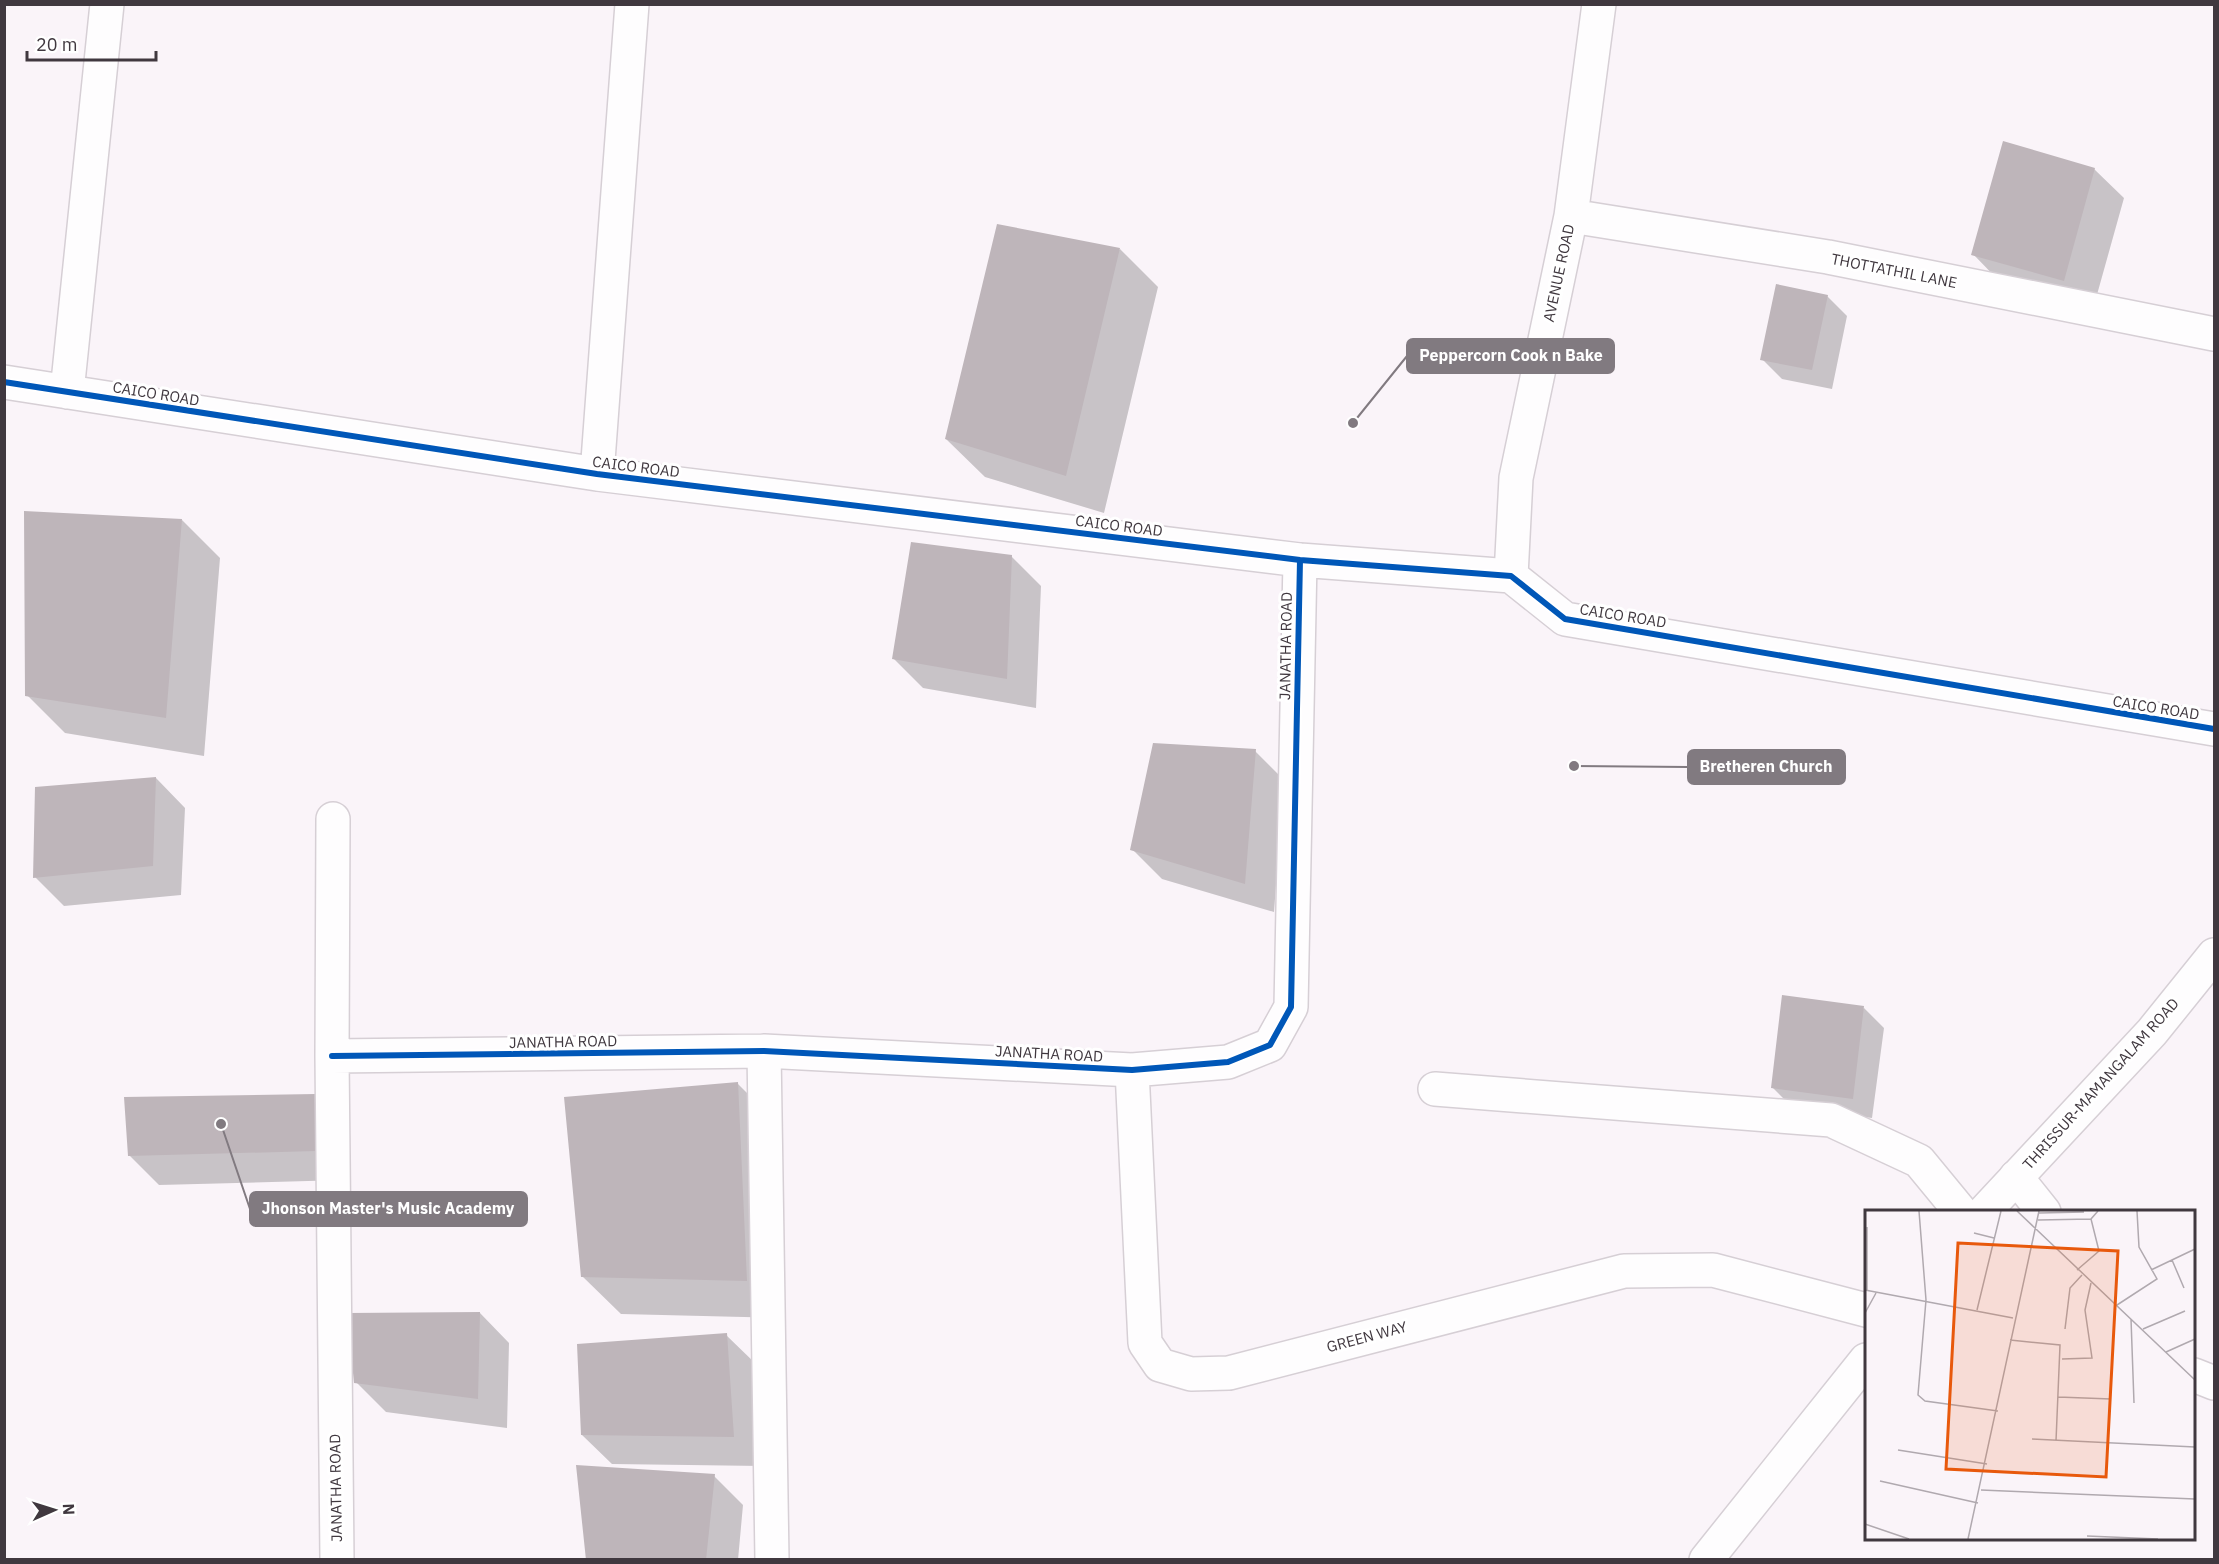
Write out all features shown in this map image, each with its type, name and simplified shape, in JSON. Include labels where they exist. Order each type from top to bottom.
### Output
[{"type":"street","points":[[67,392],[107,4]]},
{"type":"street","points":[[597,474],[632,4]]},
{"type":"street","name":"AVENUE ROAD","points":[[1511,576],[1516,478],[1571,216],[1599,4]]},
{"type":"street","name":"THOTTATHIL LANE","points":[[1571,216],[1828,257],[2214,334]]},
{"type":"street","name":"CAICO ROAD","points":[[4,382],[597,474],[1300,560],[1511,576],[1565,619],[2214,729]]},
{"type":"street","name":"JANATHA ROAD","points":[[332,1056],[764,1051],[1132,1070],[1228,1062],[1270,1045],[1291,1007],[1300,560]]},
{"type":"street","name":"JANATHA ROAD","points":[[333,819],[332,1056],[337,1560]]},
{"type":"street","name":"THRISSUR-MAMANGALAM ROAD","points":[[1986,1210],[2152,1032],[2214,955]]},
{"type":"street","points":[[764,1051],[772,1560]]},
{"type":"street","name":"GREEN WAY","points":[[1132,1070],[1145,1343],[1160,1365],[1191,1374],[1229,1373],[1624,1271],[1713,1270],[1865,1310]]},
{"type":"street","points":[[1435,1089],[1831,1120],[1919,1161],[1959,1210]]},
{"type":"street","points":[[2016,1177],[2042,1210]]},
{"type":"street","points":[[1706,1560],[1865,1361]]},
{"type":"street","points":[[2195,1376],[2214,1383]]},
{"type":"building","points":[[2003,141],[2095,168],[2064,281],[1971,255]]},
{"type":"building","points":[[997,224],[1120,248],[1066,476],[945,439]]},
{"type":"building","points":[[1776,284],[1828,295],[1812,370],[1760,360]]},
{"type":"building","points":[[24,511],[182,519],[166,718],[25,696]]},
{"type":"building","points":[[911,542],[1012,555],[1007,679],[892,659]]},
{"type":"building","points":[[1153,743],[1256,749],[1245,884],[1130,850]]},
{"type":"building","points":[[156,777],[153,866],[33,878],[35,787]]},
{"type":"building","points":[[1782,995],[1864,1006],[1853,1099],[1771,1088]]},
{"type":"building","points":[[738,1082],[747,1281],[581,1277],[564,1097]]},
{"type":"building","points":[[316,1094],[316,1151],[128,1156],[124,1097]]},
{"type":"building","points":[[480,1312],[478,1399],[354,1383],[347,1313]]},
{"type":"building","points":[[727,1333],[734,1437],[581,1435],[577,1344]]},
{"type":"building","points":[[576,1465],[715,1474],[706,1560],[586,1560]]},
{"type":"cycle path","points":[[4,382],[597,474],[1300,560],[1511,576],[1565,619],[2214,729]]},
{"type":"cycle path","points":[[332,1056],[764,1051],[1132,1070],[1228,1062],[1270,1045],[1291,1007],[1300,560]]},
{"type":"place","name":"Peppercorn Cook n Bake","points":[[1353,423]]},
{"type":"place","name":"Bretheren Church","points":[[1574,766]]},
{"type":"place","name":"Jhonson Master's Music Academy","points":[[221,1124]]}]
